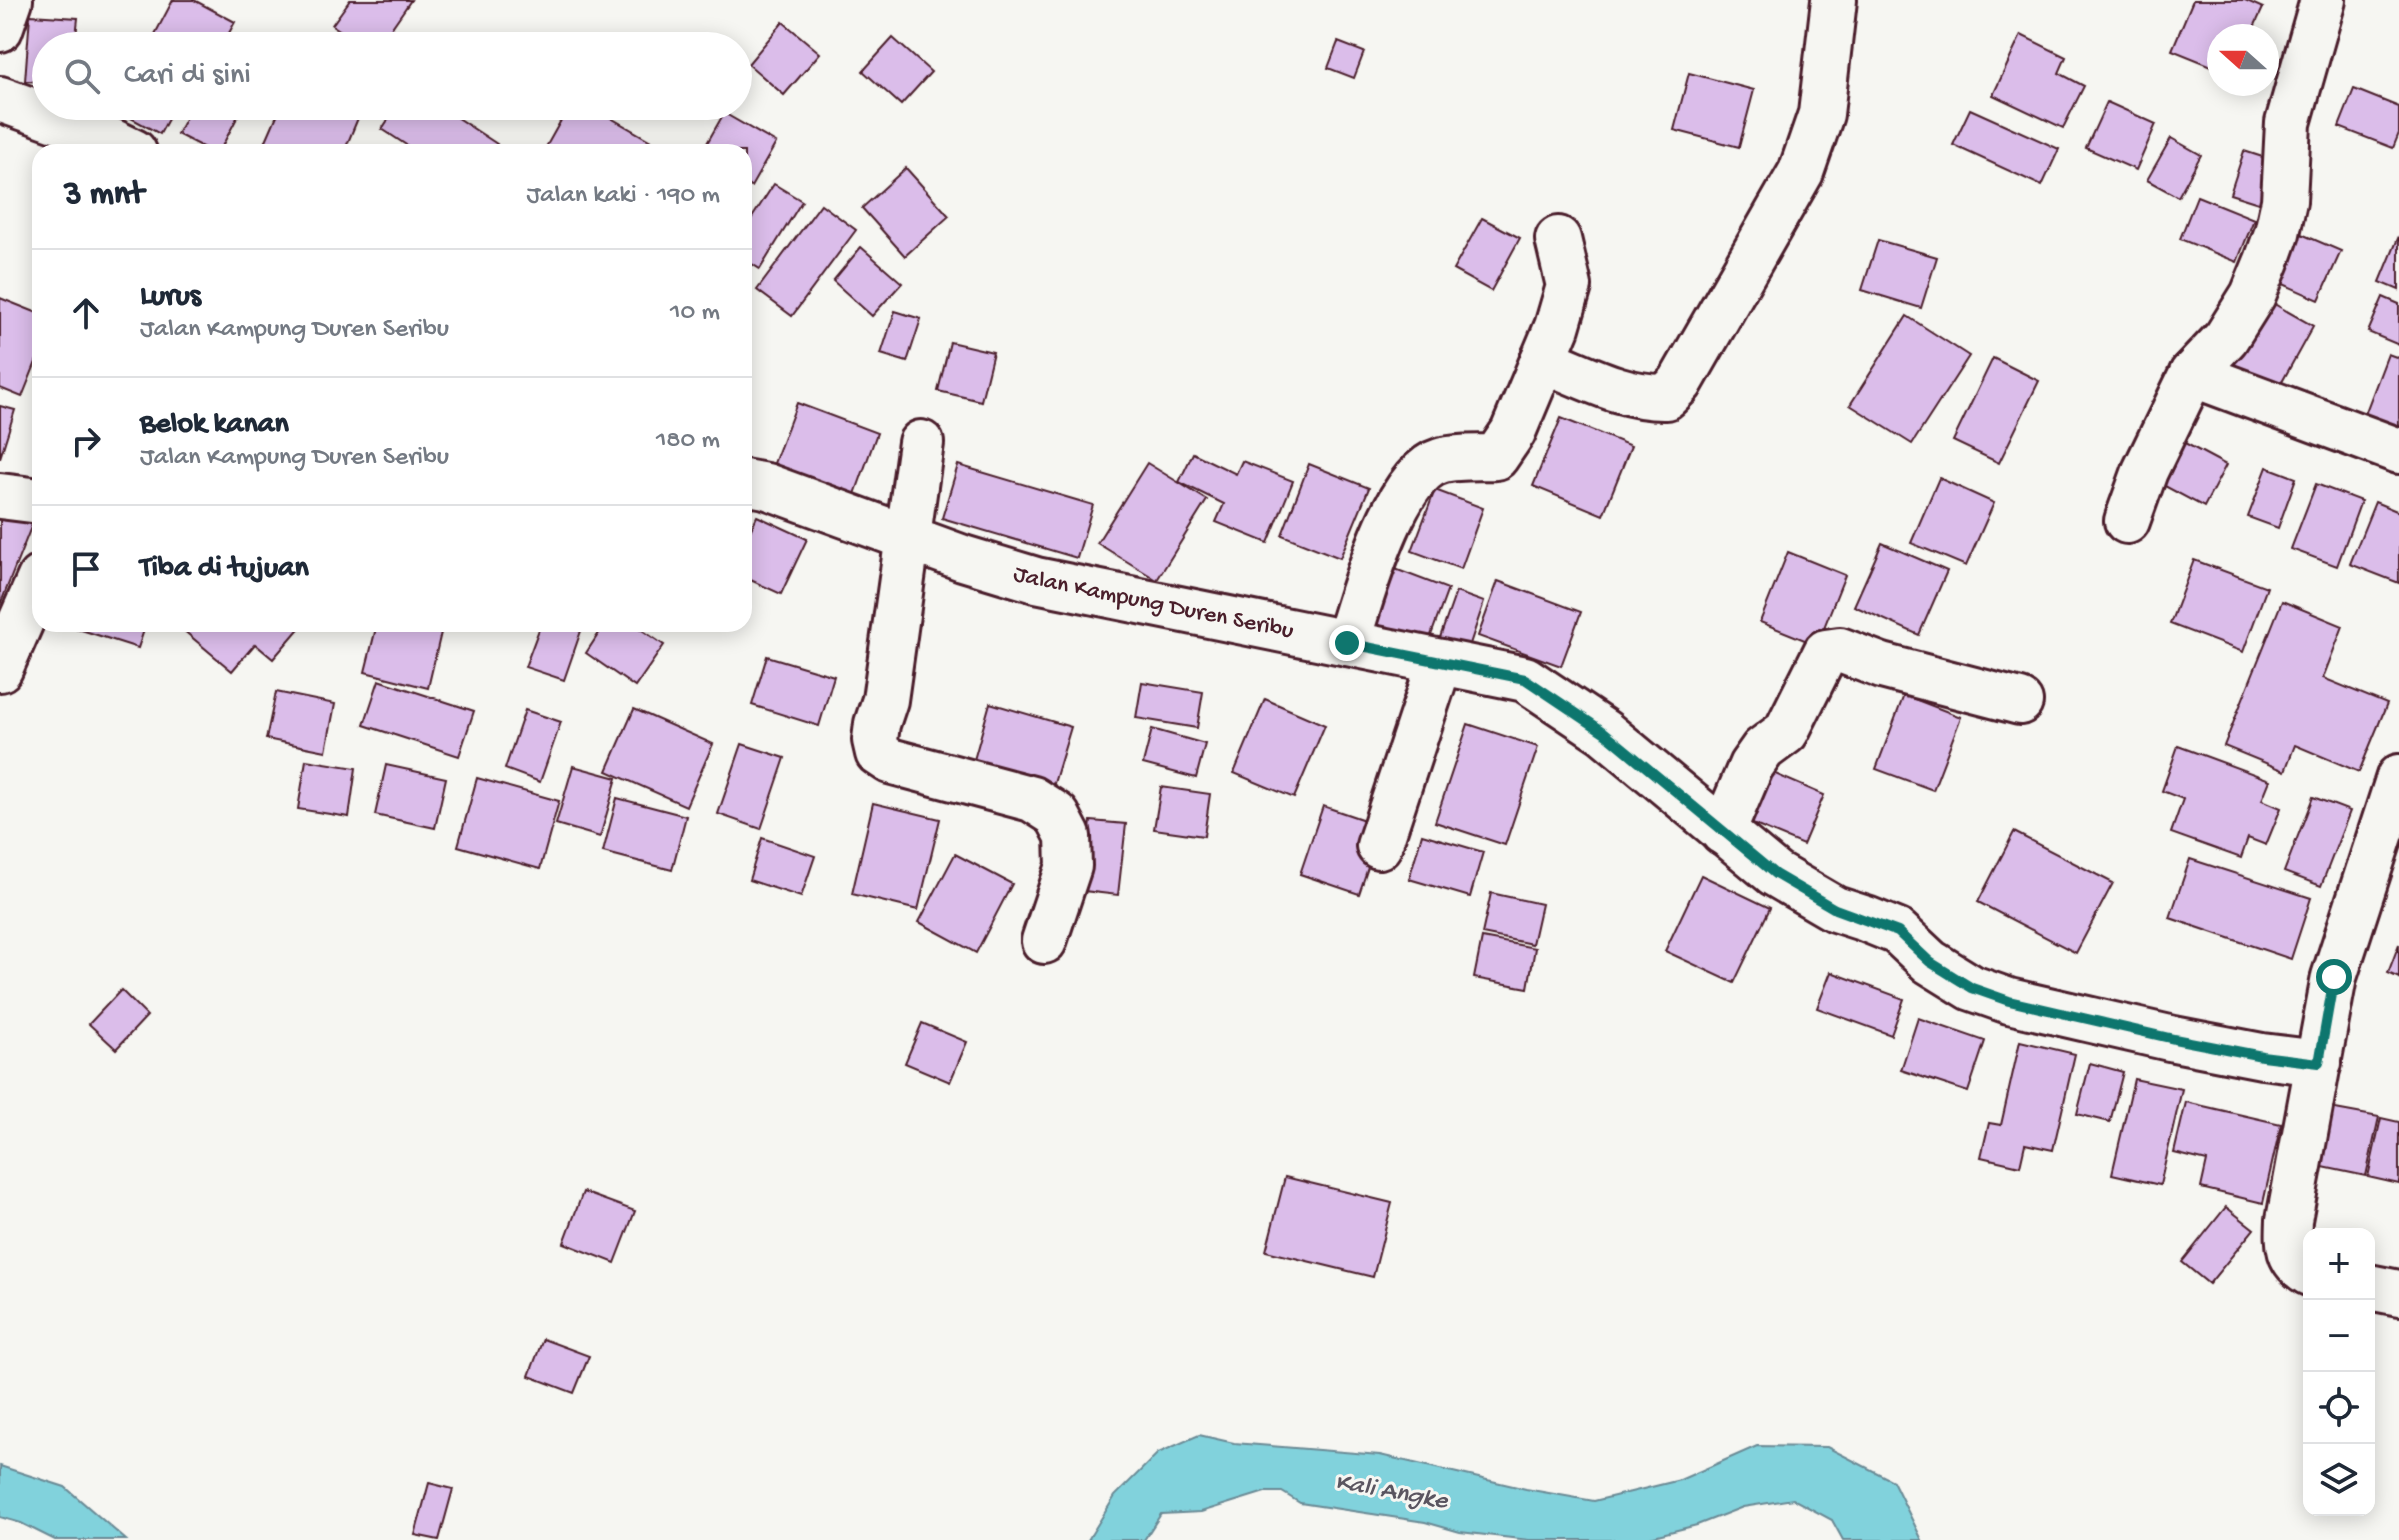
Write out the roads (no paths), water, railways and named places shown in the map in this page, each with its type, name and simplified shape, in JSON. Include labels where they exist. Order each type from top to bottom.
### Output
[{"type":"street","points":[[0,29],[10,0]]},
{"type":"street","points":[[1543,360],[1644,397],[1666,397],[1680,383],[1801,172],[1821,114],[1834,0]]},
{"type":"street","points":[[2127,521],[2145,471],[2192,374],[2226,338],[2253,295],[2277,233],[2284,201],[2288,123],[2323,0]]},
{"type":"street","points":[[0,99],[32,110]]},
{"type":"street","points":[[59,120],[118,144]]},
{"type":"street","points":[[1347,643],[1370,569],[1412,479],[1440,461],[1496,457],[1513,432],[1557,327],[1569,286],[1558,239]]},
{"type":"street","points":[[2192,374],[2399,451]]},
{"type":"street","points":[[921,443],[885,700],[877,724],[875,740],[878,753],[890,761],[1032,799],[1057,815],[1068,836],[1069,866],[1044,941]]},
{"type":"street","name":"Jalan Kampung Duren Seribu","points":[[752,483],[1036,580],[1525,679],[1604,732],[1775,874],[1835,909],[1898,932],[1930,962],[1972,988],[2009,1001],[2174,1039],[2262,1056],[2319,1063]]},
{"type":"street","points":[[0,496],[32,500]]},
{"type":"street","points":[[0,669],[32,596]]},
{"type":"street","points":[[1723,832],[1751,766],[1758,755],[1786,732],[1826,652],[1840,650],[1882,666],[2020,702]]},
{"type":"street","points":[[1379,846],[1440,662]]},
{"type":"street","points":[[2303,1269],[2295,1264],[2288,1250],[2289,1220],[2334,977],[2398,785]]},
{"type":"street","points":[[2375,1288],[2399,1293]]},
{"type":"water","name":"Kali Angke","points":[[1199,1435],[1234,1443],[1380,1455],[1526,1489],[1594,1501],[1680,1480],[1757,1446],[1827,1447],[1893,1481],[1922,1540],[1843,1540],[1832,1520],[1793,1499],[1743,1507],[1697,1525],[1638,1540],[1529,1540],[1460,1532],[1425,1522],[1300,1503],[1282,1492],[1265,1492],[1201,1512],[1161,1514],[1144,1540],[1088,1540],[1115,1496],[1158,1453]]},
{"type":"water","points":[[0,1466],[65,1487],[126,1540],[55,1540],[21,1523],[0,1517]]}]
